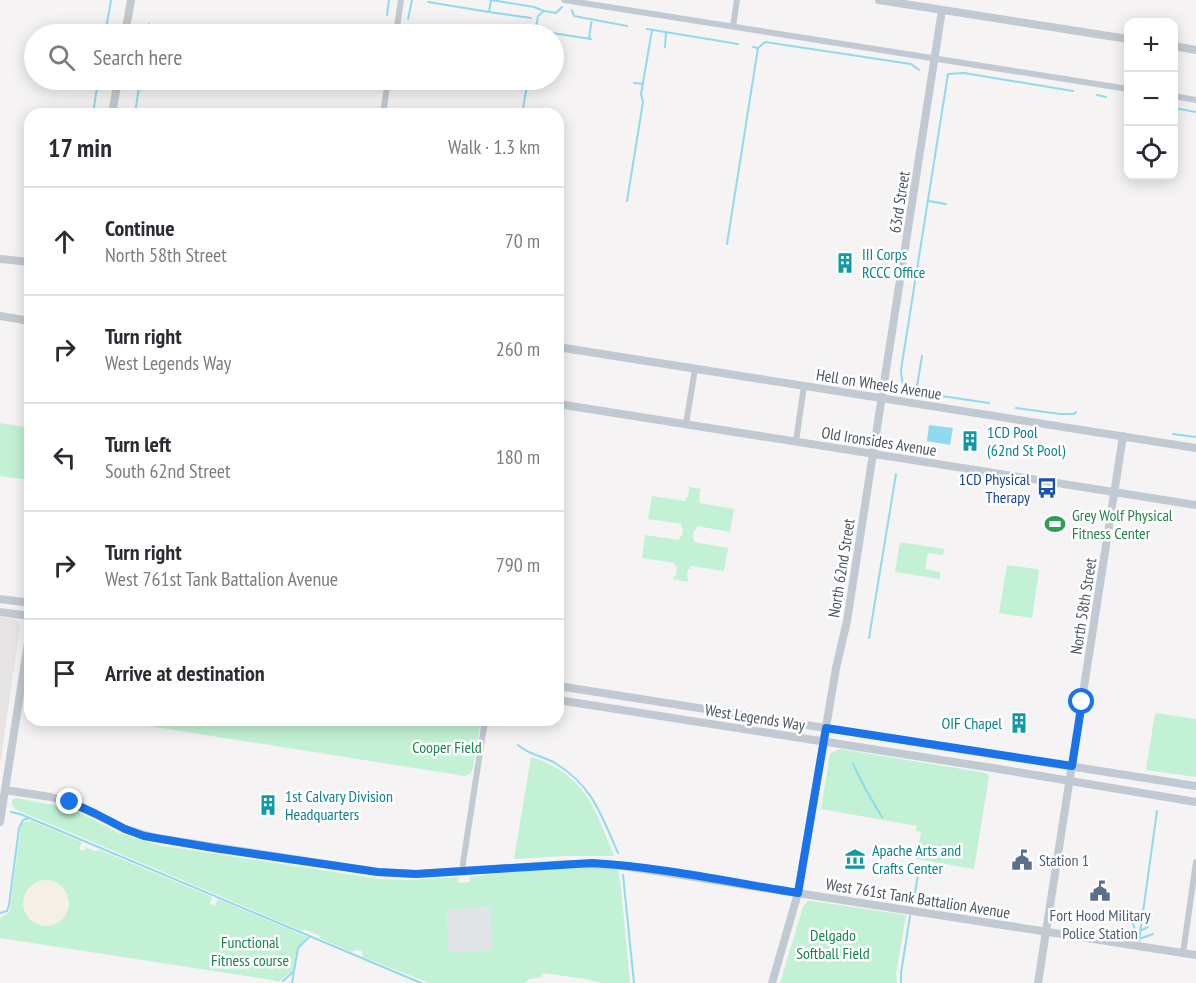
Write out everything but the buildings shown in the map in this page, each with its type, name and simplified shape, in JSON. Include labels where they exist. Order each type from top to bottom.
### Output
[{"type":"street","points":[[127,24],[131,0]]},
{"type":"street","points":[[397,24],[401,0]]},
{"type":"street","points":[[564,0],[1124,88]]},
{"type":"street","points":[[733,26],[737,0]]},
{"type":"street","points":[[879,0],[1124,38]]},
{"type":"street","name":"63rd Street","points":[[881,398],[942,10]]},
{"type":"street","points":[[1178,47],[1196,50]]},
{"type":"street","points":[[113,108],[116,90]]},
{"type":"street","points":[[384,108],[387,90]]},
{"type":"street","points":[[1178,97],[1196,100]]},
{"type":"street","points":[[0,260],[24,262]]},
{"type":"street","points":[[0,316],[24,320]]},
{"type":"street","name":"Hell on Wheels Avenue","points":[[564,348],[1196,448]]},
{"type":"street","points":[[686,424],[695,369]]},
{"type":"street","points":[[796,441],[804,386]]},
{"type":"street","name":"North 62nd Street","points":[[772,983],[798,893],[836,668],[847,621],[881,398]]},
{"type":"street","name":"Old Ironsides Avenue","points":[[564,405],[1196,504]]},
{"type":"street","name":"North 58th Street","points":[[1038,983],[1123,436]]},
{"type":"street","points":[[0,599],[24,602]]},
{"type":"street","points":[[0,612],[24,615]]},
{"type":"street","points":[[0,822],[3,789],[24,665]]},
{"type":"street","name":"West Legends Way","points":[[564,687],[1196,786]]},
{"type":"street","name":"West Legends Way","points":[[564,701],[1196,802]]},
{"type":"street","points":[[464,871],[463,863],[484,726]]},
{"type":"street","name":"West 761st Tank Battalion Avenue","points":[[3,789],[70,802],[125,829],[156,838],[378,872],[416,874],[568,864],[617,865],[1196,955]]},
{"type":"street","points":[[1183,953],[1196,862]]},
{"type":"shaded area","points":[[0,616],[15,619],[19,622],[20,627],[0,765]]},
{"type":"shaded area","points":[[490,907],[492,950],[449,952],[447,910]]},
{"type":"green space","points":[[0,423],[24,427],[24,479],[0,476]]},
{"type":"green space","points":[[688,487],[702,489],[700,503],[734,509],[730,532],[697,526],[694,530],[694,542],[728,548],[724,571],[691,566],[688,569],[688,582],[673,579],[676,576],[675,563],[642,558],[645,535],[679,540],[682,536],[682,524],[648,519],[652,496],[685,501],[688,497]]},
{"type":"green space","points":[[900,542],[944,549],[943,555],[928,553],[925,569],[940,572],[940,579],[895,572]]},
{"type":"green space","points":[[1007,565],[1039,571],[1032,618],[999,613]]},
{"type":"green space","points":[[1155,713],[1196,719],[1196,777],[1146,770]]},
{"type":"green space","name":"Cooper Field","points":[[149,726],[480,726],[473,768],[471,773],[465,776]]},
{"type":"green space","points":[[840,749],[986,773],[989,776],[974,869],[916,859],[921,832],[916,831],[917,826],[821,809],[830,754]]},
{"type":"green space","points":[[531,757],[549,764],[576,783],[594,808],[614,856],[514,859]]},
{"type":"green space","points":[[16,798],[64,807],[119,833],[157,845],[379,879],[458,877],[459,883],[470,882],[470,877],[525,871],[563,868],[618,869],[630,983],[602,983],[542,973],[542,977],[529,979],[525,983],[429,983],[363,957],[362,951],[352,952],[304,929],[302,931],[15,809],[12,800]],"holes":[[[490,907],[492,950],[449,952],[447,910]]]},
{"type":"green space","name":"Functional Fitness course","points":[[32,821],[82,842],[79,849],[84,851],[86,847],[94,851],[100,850],[212,897],[210,904],[215,906],[218,899],[307,937],[297,948],[293,970],[278,982],[0,938],[0,918],[10,910],[21,825]]},
{"type":"green space","name":"Delgado Softball Field","points":[[808,901],[906,915],[896,974],[897,983],[780,983],[803,907]]},
{"type":"sand","points":[[46,880],[62,887],[69,903],[62,919],[46,926],[30,919],[23,903],[30,887]]},
{"type":"water","points":[[929,425],[953,428],[950,445],[927,441]]},
{"type":"waterway","points":[[107,24],[111,0]]},
{"type":"waterway","points":[[387,15],[389,0]]},
{"type":"waterway","points":[[408,19],[412,0]]},
{"type":"waterway","points":[[491,0],[534,7],[544,11]]},
{"type":"waterway","points":[[428,2],[489,12],[491,0]]},
{"type":"waterway","points":[[537,24],[538,16],[544,11],[556,13],[562,7]]},
{"type":"waterway","points":[[572,10],[574,16],[627,26]]},
{"type":"waterway","points":[[489,12],[531,18]]},
{"type":"waterway","points":[[564,35],[591,39],[589,38],[592,19]]},
{"type":"waterway","points":[[647,29],[738,44]]},
{"type":"waterway","points":[[627,201],[652,30]]},
{"type":"waterway","points":[[665,47],[666,33]]},
{"type":"waterway","points":[[758,48],[765,42],[911,64],[919,70]]},
{"type":"waterway","points":[[727,244],[758,48],[753,47]]},
{"type":"waterway","points":[[948,74],[964,73],[1073,91]]},
{"type":"waterway","points":[[908,391],[902,381],[901,370],[948,74]]},
{"type":"waterway","points":[[634,83],[643,84]]},
{"type":"waterway","points":[[94,108],[97,90]]},
{"type":"waterway","points":[[136,108],[139,90]]},
{"type":"waterway","points":[[523,108],[526,90]]},
{"type":"waterway","points":[[1097,95],[1106,97]]},
{"type":"waterway","points":[[1178,109],[1196,112]]},
{"type":"waterway","points":[[929,201],[946,204]]},
{"type":"waterway","points":[[916,392],[922,356]]},
{"type":"waterway","points":[[907,395],[908,391],[989,403]]},
{"type":"waterway","points":[[1016,408],[1060,414],[1076,412]]},
{"type":"waterway","points":[[1173,434],[1196,437]]},
{"type":"waterway","points":[[869,638],[896,474]]},
{"type":"waterway","points":[[518,745],[555,763],[578,781],[601,814],[618,853]]},
{"type":"waterway","points":[[853,764],[882,817]]},
{"type":"waterway","points":[[1139,941],[1157,811]]},
{"type":"waterway","points":[[11,812],[421,983]]},
{"type":"waterway","points":[[0,913],[7,911],[9,905],[19,828],[23,820],[29,818]]},
{"type":"waterway","points":[[913,905],[918,874]]},
{"type":"waterway","points":[[623,875],[634,983]]},
{"type":"waterway","points":[[901,983],[910,916]]},
{"type":"waterway","points":[[1131,919],[1139,939],[1153,934]]},
{"type":"waterway","points":[[1140,931],[1148,927]]},
{"type":"waterway","points":[[283,981],[294,971],[298,948],[309,937]]},
{"type":"waterway","points":[[292,983],[294,971]]},
{"type":"place","name":"III Corps RCCC Office","points":[[845,263]]},
{"type":"place","name":"1CD Pool (62nd St Pool)","points":[[970,441]]},
{"type":"place","name":"1CD Physical Therapy","points":[[1047,488]]},
{"type":"place","name":"Grey Wolf Physical Fitness Center","points":[[1055,524]]},
{"type":"place","name":"OIF Chapel","points":[[1019,723]]},
{"type":"place","name":"1st Calvary Division Headquarters","points":[[268,805]]},
{"type":"place","name":"Apache Arts and Crafts Center","points":[[855,859]]},
{"type":"place","name":"Station 1","points":[[1022,860]]},
{"type":"place","name":"Fort Hood Military Police Station","points":[[1100,891]]},
{"type":"route","points":[[70,802],[144,836],[378,872],[416,874],[592,863],[665,871],[798,893],[826,728],[1072,766],[1082,702]]}]
